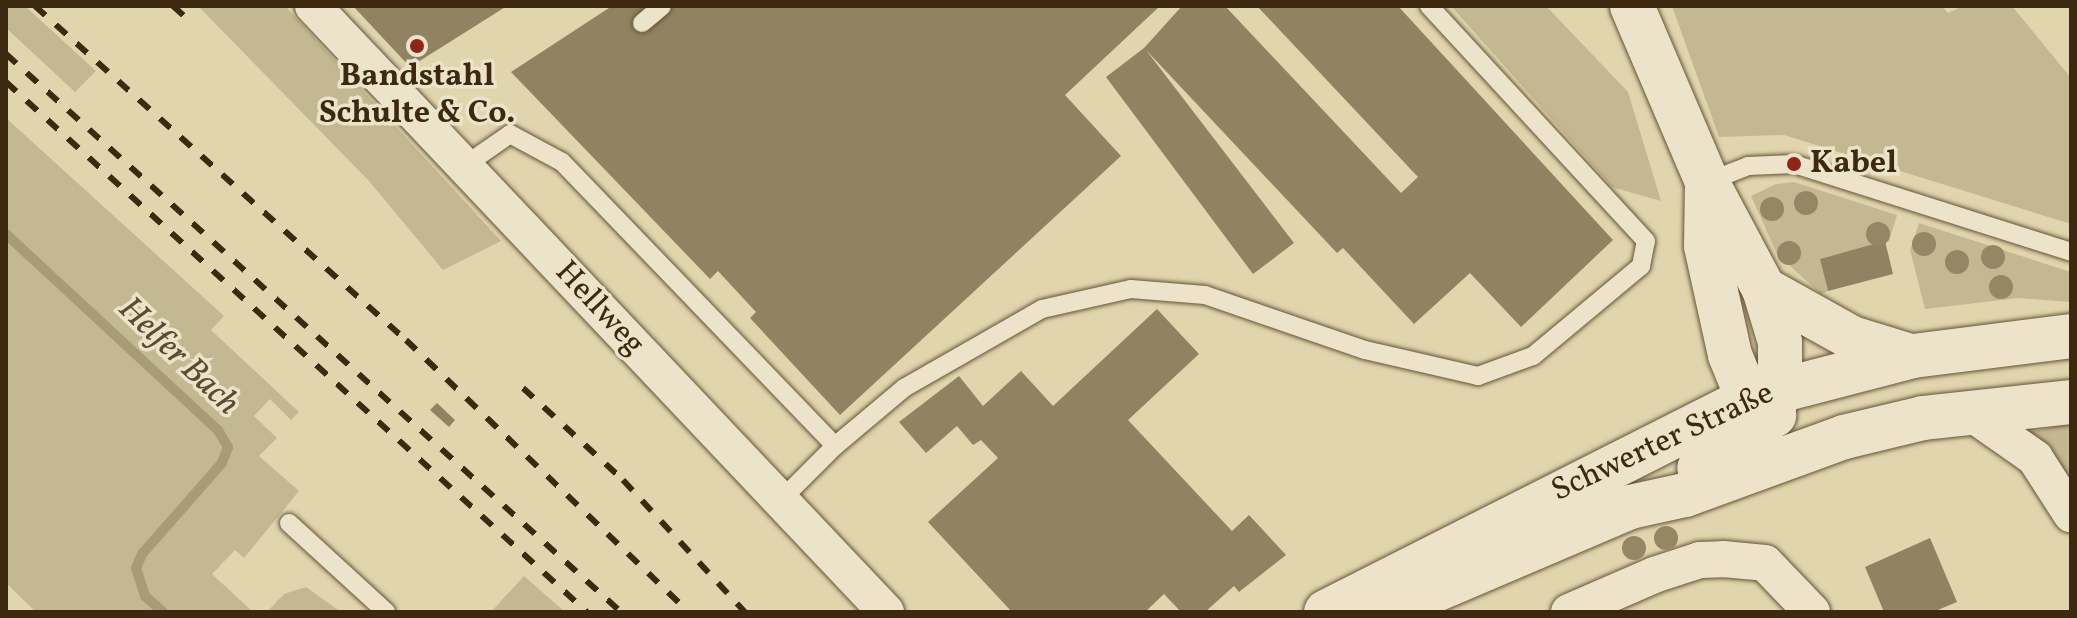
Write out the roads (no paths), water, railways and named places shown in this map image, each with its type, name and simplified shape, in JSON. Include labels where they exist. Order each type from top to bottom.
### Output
[{"type":"main road","points":[[1630,507],[1735,448],[1767,400],[1780,342],[1764,289],[1707,182],[1632,6]]},
{"type":"main road","points":[[1707,182],[1706,246],[1730,355],[1767,400],[1823,443]]},
{"type":"main road","points":[[1764,289],[1852,338],[1913,356]]},
{"type":"main road","name":"Schwerter Straße","points":[[1326,612],[1767,400],[1913,356],[2071,336]]},
{"type":"main road","name":"Schwerter Straße","points":[[1384,612],[1630,507],[1685,495],[1823,443],[1968,411],[2071,402]]},
{"type":"street","name":"Hellweg","points":[[313,6],[778,503],[886,612]]},
{"type":"street","points":[[1968,411],[2035,458],[2071,514]]},
{"type":"street","points":[[1569,612],[1654,575],[1723,559],[1765,563],[1812,612]]},
{"type":"lane","points":[[642,23],[662,6]]},
{"type":"lane","points":[[778,503],[835,446],[904,388],[1042,309],[1131,289],[1205,295],[1365,350],[1478,376],[1533,356],[1641,266],[1646,241],[1429,6]]},
{"type":"lane","points":[[464,166],[510,134],[562,162],[835,446]]},
{"type":"lane","points":[[1707,182],[1748,166],[1794,164],[2071,252]]},
{"type":"lane","points":[[289,523],[386,612]]},
{"type":"waterway","name":"Helfer Bach","points":[[6,234],[218,430],[228,447],[222,463],[142,554],[136,568],[145,596],[163,612]]},
{"type":"railway","points":[[35,6],[406,340],[689,612]]},
{"type":"railway","points":[[173,6],[184,16]]},
{"type":"railway","points":[[6,54],[621,612]]},
{"type":"railway","points":[[6,82],[587,612]]},
{"type":"railway","points":[[523,388],[623,480],[745,612]]},
{"type":"place","name":"Bandstahl Schulte & Co.","points":[[417,46]]},
{"type":"place","name":"Kabel","points":[[1794,164]]}]
